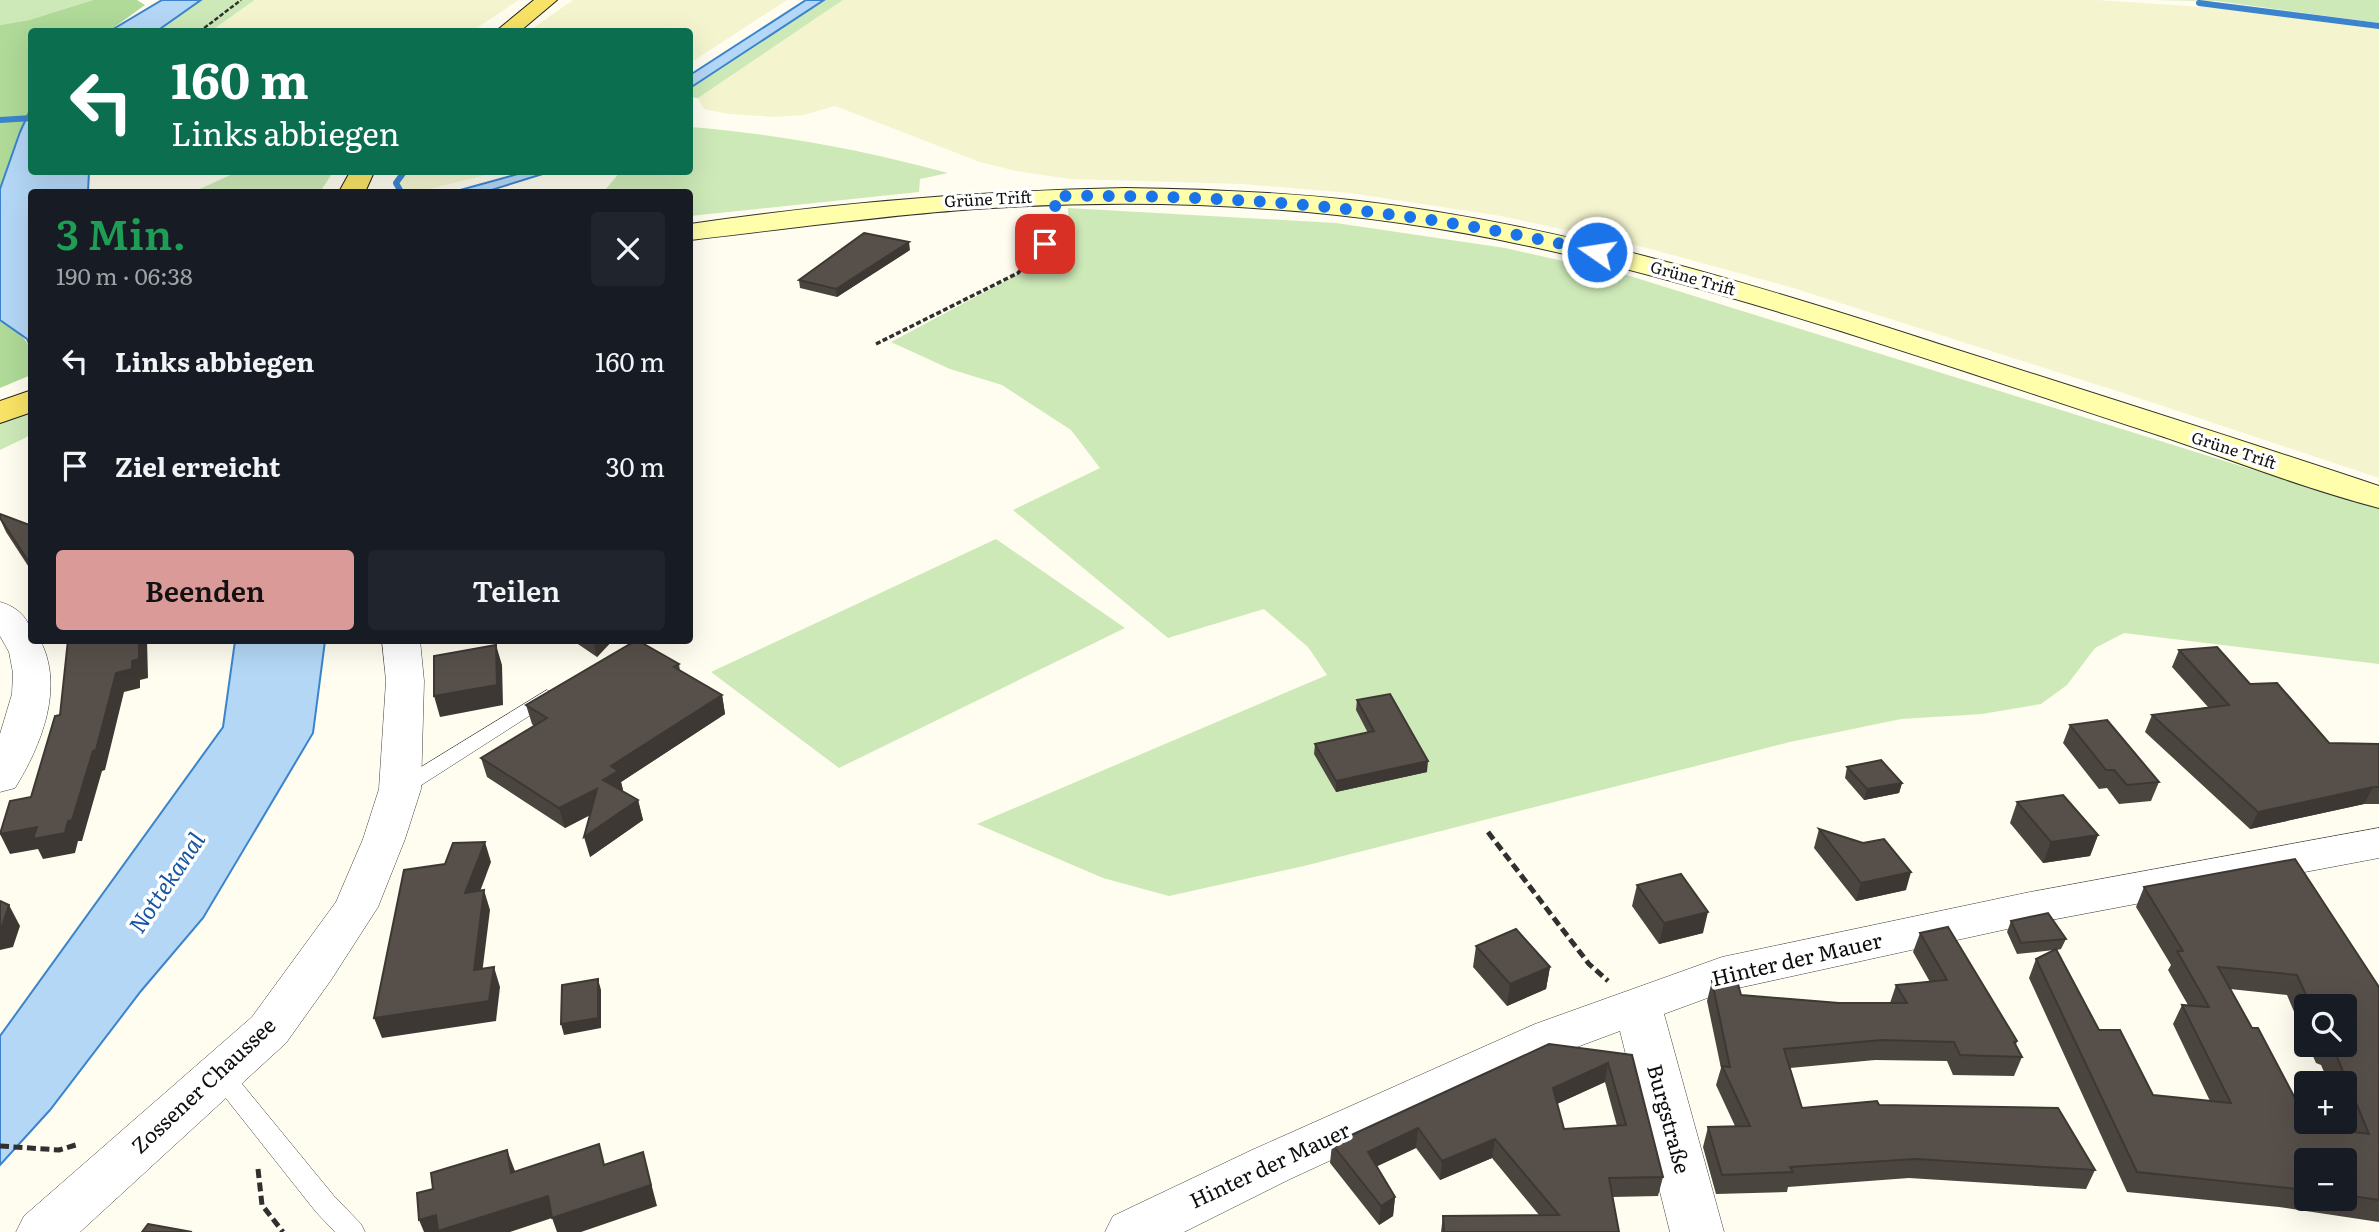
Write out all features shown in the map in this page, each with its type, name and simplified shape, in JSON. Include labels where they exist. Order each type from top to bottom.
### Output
[{"type":"main road","points":[[510,28],[547,0]]},
{"type":"main road","name":"Grüne Trift","points":[[693,232],[903,206],[1054,196],[1164,196],[1275,201],[1435,219],[1516,233],[1689,275],[2379,497]]},
{"type":"main road","points":[[0,413],[28,402]]},
{"type":"street","points":[[0,614],[17,635],[31,662],[32,689],[26,724],[0,778]]},
{"type":"street","name":"Zossener Chaussee","points":[[43,1232],[269,1030],[356,907],[384,839],[400,789],[405,681],[401,644]]},
{"type":"street","name":"Hinter der Mauer","points":[[1132,1232],[1270,1165],[1527,1048],[1736,971],[2030,908],[2379,843]]},
{"type":"street","name":"Burgstraße","points":[[1638,1006],[1697,1232]]},
{"type":"lane","points":[[400,789],[561,687]]},
{"type":"lane","points":[[221,1075],[352,1232]]},
{"type":"path","points":[[204,28],[242,0]]},
{"type":"path","points":[[876,344],[1018,273],[1058,230],[1054,196]]},
{"type":"path","points":[[1488,832],[1588,964],[1638,1006]]},
{"type":"path","points":[[0,1146],[59,1150]]},
{"type":"green space","points":[[0,0],[93,0],[29,20],[0,25]]},
{"type":"green space","points":[[93,0],[137,0],[145,5],[113,28],[28,28],[28,115],[0,189],[0,25],[29,20]]},
{"type":"green space","points":[[201,0],[255,0],[215,28],[162,28]]},
{"type":"green space","points":[[256,0],[519,0],[477,28],[215,28]]},
{"type":"green space","points":[[573,0],[787,0],[693,61],[693,28],[533,28]]},
{"type":"green space","points":[[824,0],[843,0],[698,98],[693,97],[693,86]]},
{"type":"green space","points":[[843,0],[2097,0],[2234,9],[2379,29],[2379,478],[1790,287],[1643,247],[1501,216],[1350,193],[1242,184],[1070,179],[1016,171],[980,162],[835,106],[804,115],[775,117],[729,114],[704,109],[698,98]]},
{"type":"green space","points":[[2151,0],[2379,0],[2379,23],[2216,1]]},
{"type":"green space","points":[[693,127],[820,144],[948,173],[920,179],[919,192],[693,216],[693,189],[606,189],[618,175],[693,175]]},
{"type":"green space","points":[[230,175],[331,175],[322,189],[200,189]]},
{"type":"green space","points":[[401,175],[486,175],[429,189],[398,189]]},
{"type":"green space","points":[[1068,208],[1336,223],[1505,248],[1630,276],[2379,509],[2379,664],[2124,633],[2095,648],[2067,685],[2041,704],[1982,714],[1901,719],[1790,742],[1304,866],[1169,896],[1103,878],[977,824],[1327,675],[1308,647],[1264,609],[1168,638],[1013,510],[1100,468],[1071,430],[1002,385],[950,369],[891,342],[1022,272],[1069,228]]},
{"type":"green space","points":[[0,320],[17,332],[28,345],[28,376],[0,388]]},
{"type":"green space","points":[[28,408],[28,436],[0,450],[0,420]]},
{"type":"green space","points":[[996,539],[1125,628],[839,768],[711,672]]},
{"type":"water","points":[[162,0],[201,0],[161,28],[115,28]]},
{"type":"water","points":[[806,0],[824,0],[693,86],[693,73]]},
{"type":"water","points":[[28,115],[28,175],[89,175],[88,189],[28,189],[28,341],[0,320],[0,189]]},
{"type":"water","points":[[514,175],[539,175],[495,189],[464,189]]},
{"type":"water","name":"Nottekanal","points":[[235,644],[325,644],[313,733],[203,918],[141,991],[50,1110],[0,1165],[0,1036],[223,727]]},
{"type":"building","points":[[864,233],[909,242],[836,289],[799,280]]},
{"type":"building","points":[[0,514],[28,524],[28,561]]},
{"type":"building","points":[[68,644],[139,644],[139,659],[132,661],[132,669],[116,673],[96,750],[93,751],[72,820],[68,821],[65,833],[33,839],[37,827],[0,834],[10,801],[31,797],[55,716],[60,715]]},
{"type":"building","points":[[630,644],[644,644],[679,664],[674,667],[722,695],[611,766],[618,771],[603,780],[638,800],[584,837],[597,789],[559,808],[481,758],[547,718],[526,705]]},
{"type":"building","points":[[496,645],[497,685],[434,696],[434,656]]},
{"type":"building","points":[[2217,647],[2250,684],[2277,683],[2329,743],[2379,744],[2379,787],[2258,812],[2152,715],[2229,705],[2179,650]]},
{"type":"building","points":[[1390,694],[1428,761],[1336,781],[1315,744],[1374,731],[1357,700]]},
{"type":"building","points":[[2107,720],[2159,782],[2127,785],[2114,770],[2106,770],[2070,725]]},
{"type":"building","points":[[1881,760],[1902,783],[1867,789],[1847,767]]},
{"type":"building","points":[[2063,795],[2098,835],[2051,842],[2017,802]]},
{"type":"building","points":[[1819,829],[1863,843],[1884,839],[1911,872],[1861,883]]},
{"type":"building","points":[[485,842],[465,893],[484,890],[474,970],[494,967],[489,1001],[374,1018],[404,870],[445,864],[453,843]]},
{"type":"building","points":[[2295,859],[2379,987],[2379,1200],[2357,1197],[2357,1148],[2294,1148],[2294,1189],[2137,1172],[2036,959],[2056,949],[2099,1030],[2120,1030],[2153,1095],[2231,1103],[2182,1005],[2209,1007],[2177,951],[2183,951],[2144,887]]},
{"type":"building","points":[[1681,874],[1708,912],[1664,923],[1637,885]]},
{"type":"building","points":[[0,901],[9,905],[0,927]]},
{"type":"building","points":[[2048,913],[2066,939],[2021,943],[2011,921]]},
{"type":"building","points":[[1948,927],[2017,1041],[2014,1042],[2022,1057],[1960,1055],[1954,1042],[1882,1040],[1784,1049],[1802,1108],[1877,1101],[1879,1105],[2058,1108],[2095,1170],[1916,1159],[1790,1167],[1793,1172],[1722,1175],[1708,1127],[1750,1126],[1722,1066],[1730,1067],[1712,981],[1735,973],[1741,995],[1839,1003],[1907,1003],[1896,985],[1947,980],[1920,933]]},
{"type":"building","points":[[1516,929],[1550,967],[1510,984],[1476,946]]},
{"type":"building","points":[[598,979],[598,1018],[561,1024],[562,985]]},
{"type":"building","points":[[1549,1044],[1632,1055],[1663,1177],[1609,1178],[1619,1232],[1444,1232],[1443,1216],[1559,1215],[1495,1139],[1442,1161],[1418,1128],[1368,1152],[1395,1197],[1381,1206],[1332,1144]],"holes":[[[1608,1063],[1626,1125],[1564,1129],[1553,1088]]]},
{"type":"building","points":[[599,1144],[604,1165],[643,1152],[651,1185],[552,1218],[548,1196],[438,1231],[436,1215],[419,1220],[417,1193],[433,1189],[431,1173],[507,1150],[511,1173]]},
{"type":"building","points":[[148,1224],[192,1232],[142,1232]]},
{"type":"waterway","points":[[2199,3],[2379,26]]},
{"type":"waterway","points":[[0,120],[28,118]]},
{"type":"waterway","points":[[399,189],[396,183],[402,175]]},
{"type":"route","points":[[1045,244],[1058,230],[1054,196],[1130,195],[1219,197],[1354,209],[1516,233],[1597,252]]}]
